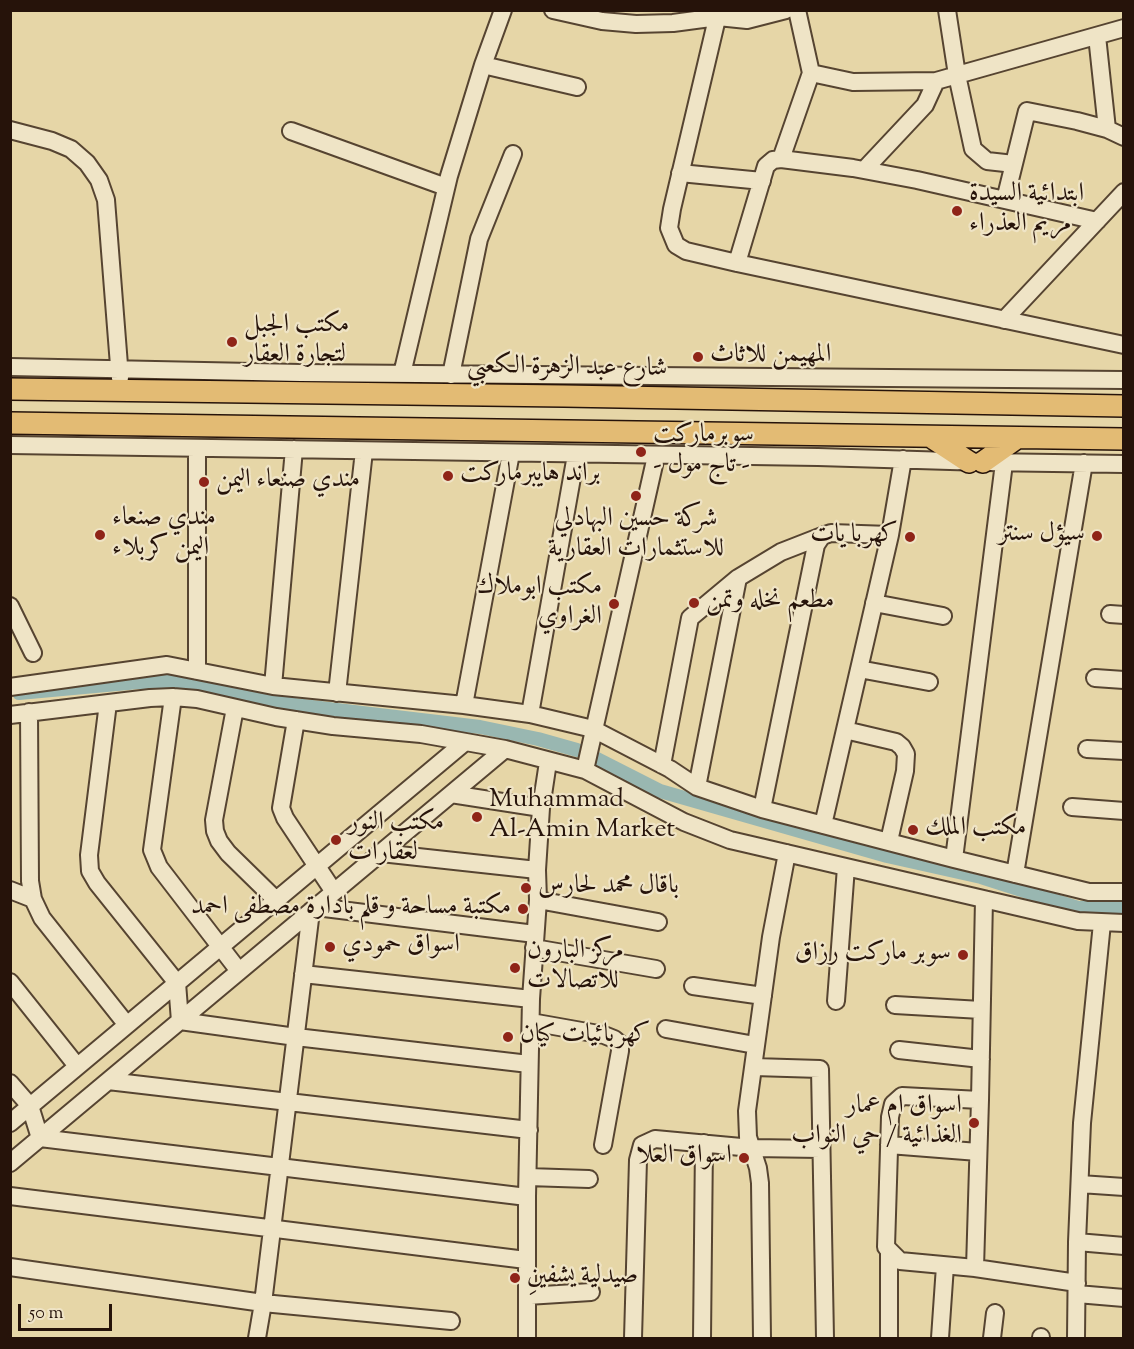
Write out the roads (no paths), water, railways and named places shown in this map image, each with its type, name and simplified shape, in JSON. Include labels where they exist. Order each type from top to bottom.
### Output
[{"type":"main road","name":"شارع عبد الزهرة الكعبي","points":[[10,389],[1124,406]]},
{"type":"main road","points":[[564,396],[572,407],[573,413],[565,432]]},
{"type":"main road","points":[[627,433],[622,420],[623,413],[625,406],[635,397]]},
{"type":"main road","points":[[10,423],[1124,439]]},
{"type":"main road","points":[[930,436],[976,462],[1017,438]]},
{"type":"street","points":[[402,374],[446,187],[483,66],[503,10]]},
{"type":"street","points":[[553,10],[602,21],[636,24],[673,23],[721,13],[747,20],[786,10]]},
{"type":"street","points":[[781,159],[811,73],[797,10]]},
{"type":"street","points":[[947,10],[957,75],[973,149],[987,161],[1014,164]]},
{"type":"street","points":[[721,13],[680,173],[669,228],[676,245],[686,251],[737,263],[1124,345]]},
{"type":"street","points":[[811,73],[854,82],[936,81],[1124,28]]},
{"type":"street","points":[[1096,36],[1107,129]]},
{"type":"street","points":[[483,66],[577,87]]},
{"type":"street","points":[[864,170],[925,105],[936,81]]},
{"type":"street","points":[[1005,200],[1027,111],[1107,129],[1124,137]]},
{"type":"street","points":[[10,130],[52,141],[71,149],[87,163],[99,180],[106,200],[120,390]]},
{"type":"street","points":[[291,131],[446,187]]},
{"type":"street","points":[[451,375],[479,239],[513,154]]},
{"type":"street","points":[[737,263],[766,166],[773,160],[781,159],[864,170],[1097,221]]},
{"type":"street","points":[[680,173],[762,181]]},
{"type":"street","points":[[1004,320],[1124,192]]},
{"type":"street","points":[[10,367],[451,375],[1124,380]]},
{"type":"street","points":[[10,446],[1124,464]]},
{"type":"street","points":[[197,449],[197,671]]},
{"type":"street","points":[[273,686],[294,449]]},
{"type":"street","points":[[337,693],[364,451]]},
{"type":"street","points":[[464,705],[511,453]]},
{"type":"street","points":[[530,714],[576,454]]},
{"type":"street","points":[[585,770],[656,456]]},
{"type":"street","points":[[823,825],[890,535],[903,459]]},
{"type":"street","points":[[954,859],[1004,463]]},
{"type":"street","points":[[1015,874],[1084,463]]},
{"type":"street","points":[[662,765],[690,618],[738,578],[781,552],[831,533],[890,535]]},
{"type":"street","points":[[762,809],[816,545],[822,536]]},
{"type":"street","points":[[697,787],[738,578]]},
{"type":"street","points":[[874,603],[943,616]]},
{"type":"street","points":[[10,606],[33,653]]},
{"type":"street","points":[[10,687],[167,665],[273,686],[530,714],[593,729],[662,765],[697,787],[762,809],[1089,892],[1124,892]]},
{"type":"street","points":[[859,669],[928,682]]},
{"type":"street","points":[[1095,678],[1124,680]]},
{"type":"street","points":[[173,697],[152,850],[159,867],[239,971]]},
{"type":"street","points":[[10,715],[173,697],[197,699],[333,726],[421,734],[505,749],[585,770],[684,822],[730,840],[1078,921],[1124,923]]},
{"type":"street","points":[[108,703],[89,855],[90,871],[97,883],[177,983],[180,1021]]},
{"type":"street","points":[[235,708],[214,820],[215,831],[228,853],[276,900]]},
{"type":"street","points":[[29,712],[30,881],[33,899],[42,918],[127,1025]]},
{"type":"street","points":[[296,720],[281,808],[285,818],[334,892]]},
{"type":"street","points":[[845,730],[896,742],[906,754],[905,771],[890,842]]},
{"type":"street","points":[[10,1123],[465,742]]},
{"type":"street","points":[[1087,748],[1124,751]]},
{"type":"street","points":[[10,1163],[505,749]]},
{"type":"street","points":[[527,1338],[526,1260],[531,999],[538,900],[537,870],[548,762]]},
{"type":"street","points":[[451,794],[542,808]]},
{"type":"street","points":[[1072,807],[1124,811]]},
{"type":"street","points":[[381,853],[537,870]]},
{"type":"street","points":[[762,1338],[760,1183],[748,1137],[747,1111],[771,937],[787,853]]},
{"type":"street","points":[[836,1001],[846,867]]},
{"type":"street","points":[[10,890],[33,899]]},
{"type":"street","points":[[975,1268],[984,899]]},
{"type":"street","points":[[538,900],[658,922]]},
{"type":"street","points":[[313,909],[534,941],[656,969]]},
{"type":"street","points":[[257,1338],[313,909]]},
{"type":"street","points":[[1076,1338],[1082,1123],[1102,923]]},
{"type":"street","points":[[303,974],[531,999]]},
{"type":"street","points":[[10,982],[77,1066]]},
{"type":"street","points":[[693,986],[763,996]]},
{"type":"street","points":[[895,1005],[981,1010]]},
{"type":"street","points":[[180,1021],[529,1064]]},
{"type":"street","points":[[531,1022],[604,1035],[620,1044],[603,1145]]},
{"type":"street","points":[[666,1029],[755,1045]]},
{"type":"street","points":[[899,1050],[981,1059]]},
{"type":"street","points":[[753,1067],[820,1069],[825,1338]]},
{"type":"street","points":[[108,1081],[529,1130]]},
{"type":"street","points":[[10,1083],[30,1106],[40,1138]]},
{"type":"street","points":[[980,1100],[902,1096],[893,1104],[889,1145],[886,1247],[900,1261],[975,1268],[1124,1298]]},
{"type":"street","points":[[40,1138],[527,1197]]},
{"type":"street","points":[[633,1338],[639,1152],[642,1145],[648,1140],[655,1139],[752,1148],[821,1149]]},
{"type":"street","points":[[702,1338],[704,1143]]},
{"type":"street","points":[[889,1145],[978,1152]]},
{"type":"street","points":[[528,1177],[589,1179]]},
{"type":"street","points":[[1080,1184],[1124,1187]]},
{"type":"street","points":[[10,1196],[526,1260]]},
{"type":"street","points":[[1077,1242],[1124,1246]]},
{"type":"street","points":[[889,1251],[889,1338]]},
{"type":"street","points":[[940,1338],[945,1266]]},
{"type":"street","points":[[10,1267],[263,1303],[452,1321]]},
{"type":"street","points":[[527,1296],[591,1292]]},
{"type":"street","points":[[992,1338],[995,1313]]},
{"type":"waterway","points":[[19,693],[139,682],[172,682],[295,705],[480,727],[577,750]]},
{"type":"waterway","points":[[597,759],[660,791],[887,856],[981,877],[1078,908],[1124,906]]},
{"type":"place","name":"ابتدائية السيدة مريم العذراء","points":[[957,211]]},
{"type":"place","name":"مكتب الجبل لتجارة العقار","points":[[232,342]]},
{"type":"place","name":"المهيمن للاثاث","points":[[698,357]]},
{"type":"place","name":"سوبرماركت - تاج مول -","points":[[641,452]]},
{"type":"place","name":"براند هايبرماركت","points":[[448,476]]},
{"type":"place","name":"مندي صنعاء اليمن","points":[[204,482]]},
{"type":"place","name":"شركة حسين البهادلي للاستثمارات العقارية","points":[[636,496]]},
{"type":"place","name":"مندي صنعاء اليمن كربلاء","points":[[100,535]]},
{"type":"place","name":"سيؤل سنتر","points":[[1097,536]]},
{"type":"place","name":"كهربا يات","points":[[910,537]]},
{"type":"place","name":"مطعم نخله وتمن","points":[[694,603]]},
{"type":"place","name":"مكتب ابوملاك الغراوي","points":[[614,604]]},
{"type":"place","name":"Muhammad Al-Amin Market","points":[[477,817]]},
{"type":"place","name":"مكتب الملك","points":[[913,830]]},
{"type":"place","name":"مكتب النور لعقارات","points":[[336,840]]},
{"type":"place","name":"باقال محمد لحارس","points":[[526,888]]},
{"type":"place","name":"مكتبة مساحة و قلم بادارة مصطفى احمد","points":[[523,909]]},
{"type":"place","name":"اسواق حمودي","points":[[330,947]]},
{"type":"place","name":"سوبر ماركت رزاق","points":[[963,955]]},
{"type":"place","name":"مركز البارون للاتصالات","points":[[515,968]]},
{"type":"place","name":"كهربائيات كيان","points":[[508,1037]]},
{"type":"place","name":"اسواق ام عمار الغذائية / حي النواب","points":[[974,1123]]},
{"type":"place","name":"اسواق العلا","points":[[744,1158]]},
{"type":"place","name":"صيدلية يشفينِ","points":[[515,1278]]}]
